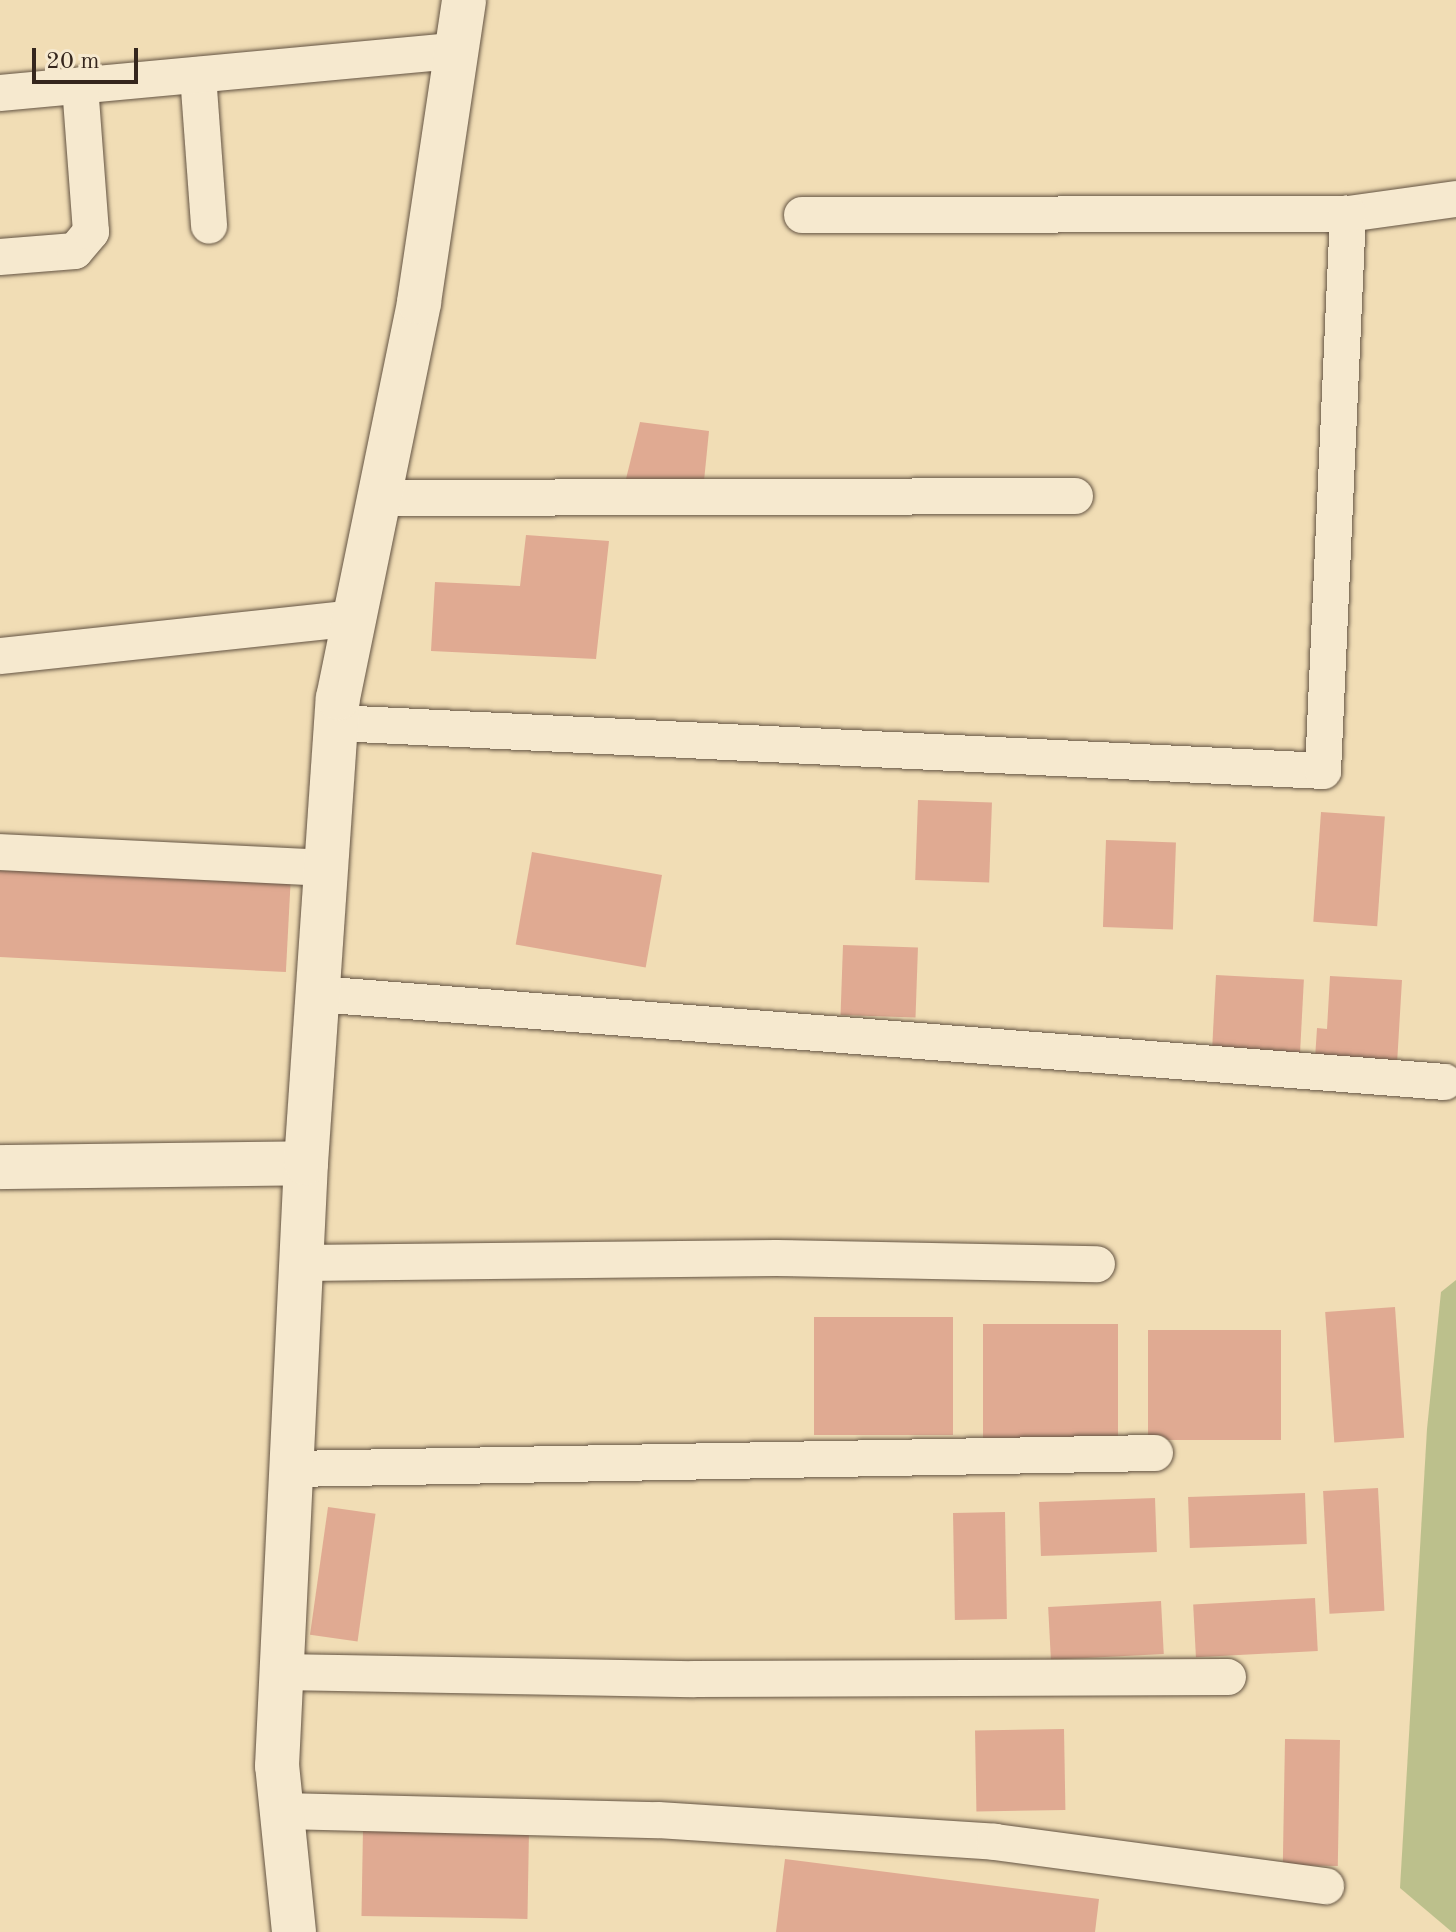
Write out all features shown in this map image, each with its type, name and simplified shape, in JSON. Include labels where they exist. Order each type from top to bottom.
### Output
[{"type":"main road","points":[[294,1932],[277,1766],[306,1163],[336,723],[354,618],[419,302],[464,0]]},
{"type":"main road","points":[[0,1167],[306,1163]]},
{"type":"street","points":[[0,93],[456,51]]},
{"type":"street","points":[[198,75],[209,226]]},
{"type":"street","points":[[0,257],[75,251],[91,232],[80,85]]},
{"type":"street","points":[[802,215],[1348,214],[1456,199]]},
{"type":"street","points":[[336,723],[1323,771],[1348,214]]},
{"type":"street","points":[[379,498],[1075,496]]},
{"type":"street","points":[[0,656],[354,618]]},
{"type":"street","points":[[0,852],[326,868]]},
{"type":"street","points":[[317,994],[1445,1082]]},
{"type":"street","points":[[301,1263],[776,1258],[1097,1264]]},
{"type":"street","points":[[291,1469],[1155,1453]]},
{"type":"street","points":[[281,1672],[694,1679],[1228,1677]]},
{"type":"street","points":[[283,1811],[658,1820],[995,1842],[1326,1886]]},
{"type":"green space","points":[[1456,1280],[1456,1932],[1452,1932],[1400,1888],[1427,1429],[1441,1292]]},
{"type":"building","points":[[640,422],[709,431],[703,491],[625,483]]},
{"type":"building","points":[[526,535],[609,541],[596,659],[431,651],[435,582],[520,586]]},
{"type":"building","points":[[918,800],[992,803],[989,883],[915,880]]},
{"type":"building","points":[[1321,812],[1385,816],[1377,926],[1313,922]]},
{"type":"building","points":[[1106,840],[1176,842],[1173,929],[1103,927]]},
{"type":"building","points":[[532,852],[662,875],[646,967],[516,945]]},
{"type":"building","points":[[0,867],[291,882],[286,972],[0,957]]},
{"type":"building","points":[[843,945],[918,948],[916,1018],[841,1015]]},
{"type":"building","points":[[1216,975],[1304,980],[1300,1059],[1212,1055]]},
{"type":"building","points":[[1330,976],[1402,980],[1397,1064],[1315,1059],[1317,1028],[1327,1029]]},
{"type":"building","points":[[1395,1307],[1404,1438],[1334,1443],[1325,1312]]},
{"type":"building","points":[[814,1317],[953,1317],[953,1435],[814,1435]]},
{"type":"building","points":[[983,1324],[1118,1324],[1118,1438],[983,1438]]},
{"type":"building","points":[[1148,1330],[1281,1330],[1281,1440],[1148,1440]]},
{"type":"building","points":[[1378,1488],[1384,1611],[1330,1614],[1323,1491]]},
{"type":"building","points":[[1305,1493],[1307,1544],[1190,1548],[1188,1497]]},
{"type":"building","points":[[1155,1498],[1157,1552],[1041,1556],[1039,1502]]},
{"type":"building","points":[[328,1507],[376,1514],[358,1641],[310,1635]]},
{"type":"building","points":[[1005,1512],[1007,1619],[955,1620],[953,1513]]},
{"type":"building","points":[[1315,1598],[1318,1651],[1196,1657],[1193,1604]]},
{"type":"building","points":[[1161,1601],[1164,1654],[1051,1660],[1048,1607]]},
{"type":"building","points":[[1064,1729],[1065,1810],[976,1812],[975,1731]]},
{"type":"building","points":[[1285,1739],[1340,1740],[1338,1866],[1283,1865]]},
{"type":"building","points":[[363,1829],[529,1832],[527,1919],[361,1916]]},
{"type":"building","points":[[785,1859],[1099,1899],[1095,1932],[776,1932]]}]
